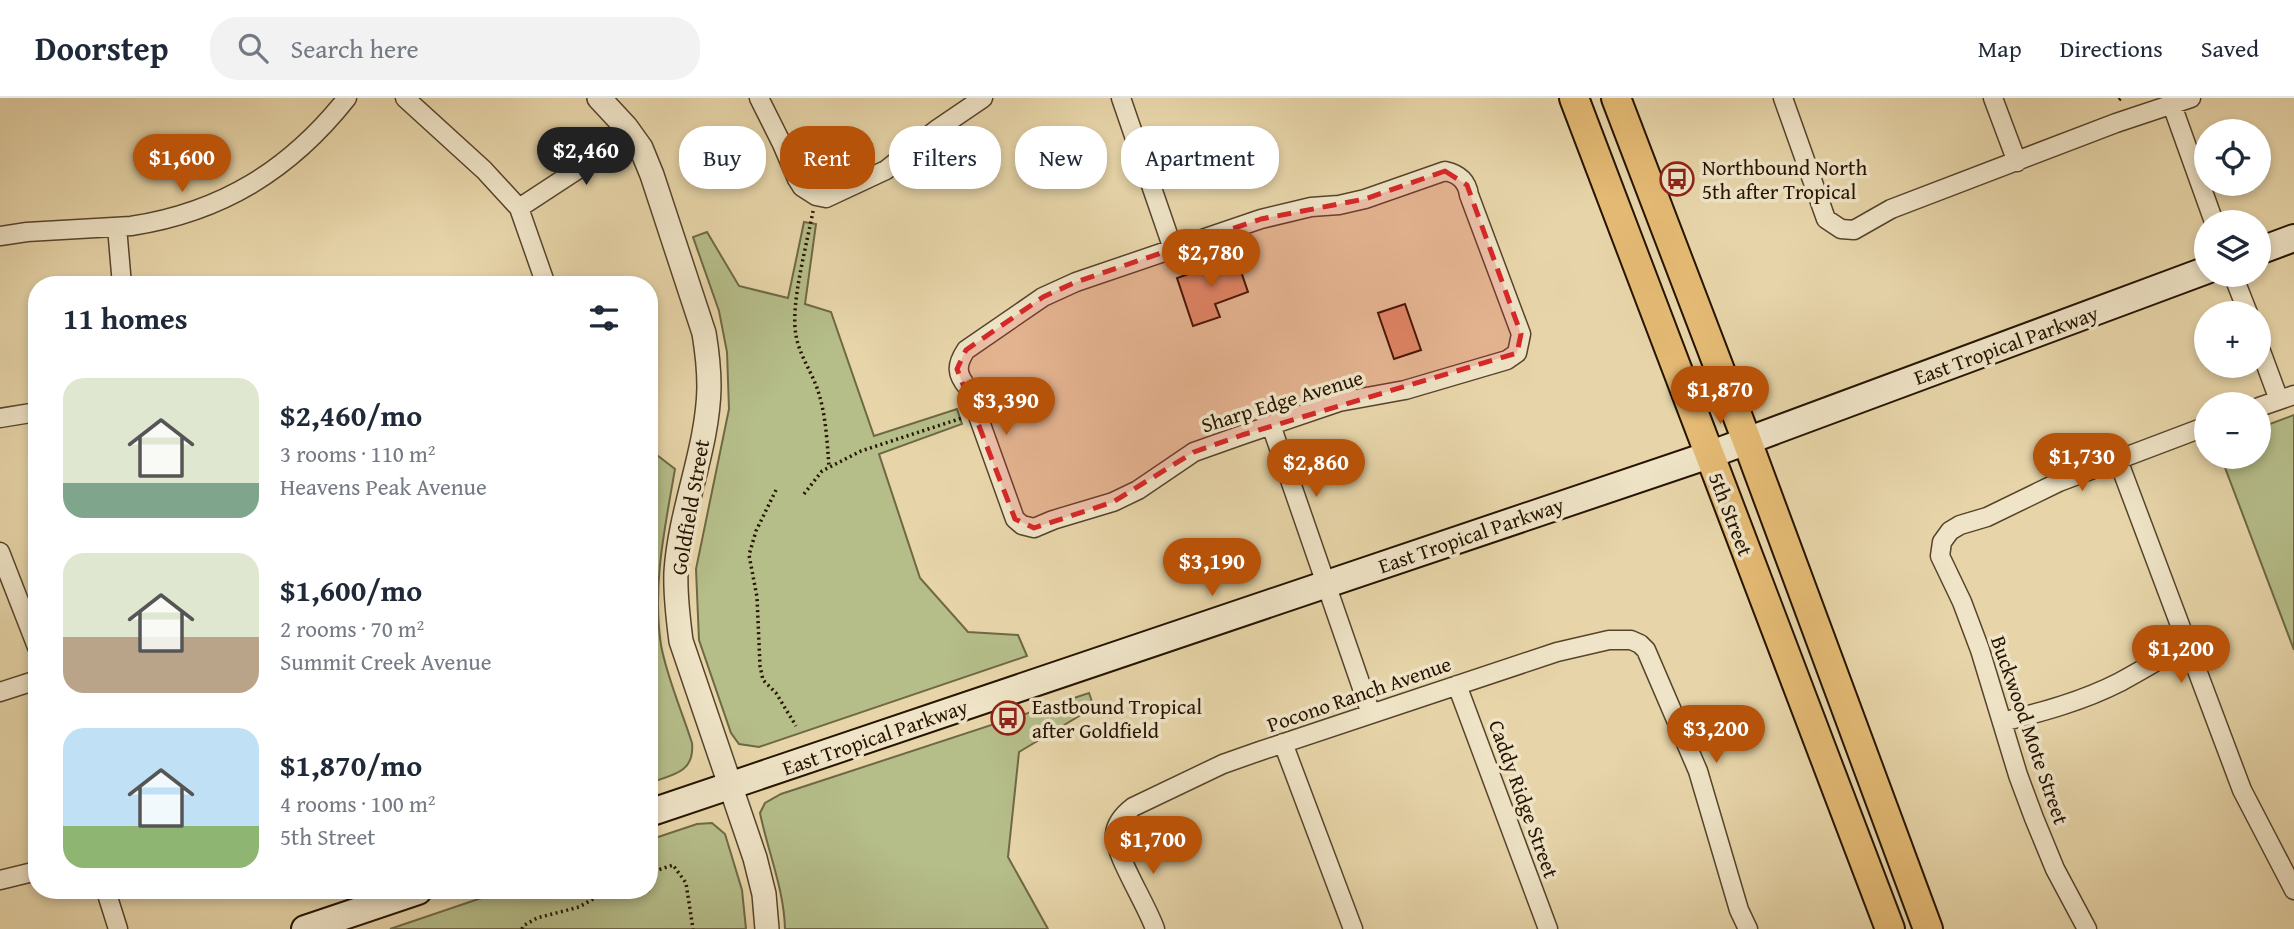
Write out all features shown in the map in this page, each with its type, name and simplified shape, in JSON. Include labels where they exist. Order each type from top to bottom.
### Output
[{"type":"main road","name":"5th Street","points":[[1574,98],[1890,929]]},
{"type":"main road","name":"5th Street","points":[[1616,98],[1928,929]]},
{"type":"main road","points":[[2271,247],[2294,238]]},
{"type":"main road","name":"East Tropical Parkway","points":[[658,810],[1709,455],[2194,275]]},
{"type":"main road","points":[[305,929],[394,899]]},
{"type":"street","points":[[0,236],[117,227],[148,223],[186,213],[235,193],[284,163],[326,123],[347,98]]},
{"type":"street","points":[[405,98],[485,170],[519,208],[542,276]]},
{"type":"street","name":"Goldfield Street","points":[[600,98],[613,110],[641,148],[704,333],[709,388],[676,570],[676,605],[681,641],[755,858],[764,894],[768,929]]},
{"type":"street","points":[[759,98],[802,187],[816,196],[826,198],[886,170],[983,98]]},
{"type":"street","points":[[977,413],[968,388],[957,369],[966,350],[1043,297],[1076,282],[1173,249],[1121,98]]},
{"type":"street","points":[[1783,98],[1826,219],[1841,229],[1854,230],[1891,209],[2116,123],[2191,98]]},
{"type":"street","points":[[1993,98],[2017,162]]},
{"type":"street","points":[[2172,105],[2210,210]]},
{"type":"street","points":[[519,208],[632,134]]},
{"type":"street","name":"Sharp Edge Avenue","points":[[977,413],[1014,519],[1022,525],[1034,528],[1113,502],[1138,490],[1194,452],[1339,402],[1405,390],[1489,363],[1507,360],[1517,353],[1521,334],[1473,208],[1467,185],[1455,173],[1445,171],[1339,205],[1311,207],[1261,219],[1173,249]]},
{"type":"street","points":[[117,227],[121,276]]},
{"type":"street","points":[[2271,367],[2287,397]]},
{"type":"street","points":[[0,418],[28,413]]},
{"type":"street","points":[[1271,425],[1371,714]]},
{"type":"street","points":[[2194,431],[2118,460],[2242,790],[2294,890]]},
{"type":"street","name":"Buckwood Mote Street","points":[[2087,929],[2055,869],[2039,830],[2018,775],[1967,614],[1940,556],[1942,542],[1950,531],[1987,517],[2059,482],[2118,460]]},
{"type":"street","points":[[0,552],[28,624]]},
{"type":"street","name":"Pocono Ranch Avenue","points":[[1155,929],[1118,851],[1115,836],[1123,816],[1133,807],[1223,764],[1283,743],[1557,652],[1609,640],[1631,640],[1640,643],[1646,650],[1688,746],[1702,783],[1739,910],[1748,929]]},
{"type":"street","points":[[2002,722],[2039,713],[2091,695],[2186,644]]},
{"type":"street","points":[[0,692],[28,683]]},
{"type":"street","name":"Caddy Ridge Street","points":[[1457,685],[1548,929]]},
{"type":"street","points":[[1283,743],[1353,929]]},
{"type":"street","points":[[0,880],[28,874]]},
{"type":"street","points":[[109,899],[118,929]]},
{"type":"path","points":[[816,196],[795,312],[796,335],[818,391],[825,421],[830,466]]},
{"type":"path","points":[[804,494],[814,479],[830,466],[861,451],[977,413]]},
{"type":"path","points":[[776,490],[756,531],[749,555],[757,597],[763,680],[776,693],[796,726]]},
{"type":"path","points":[[658,870],[673,865],[686,883],[693,929]]},
{"type":"path","points":[[523,929],[523,926],[537,918],[579,907],[593,899]]},
{"type":"highlighted area","points":[[1445,171],[1467,185],[1521,334],[1517,353],[1242,435],[1194,452],[1113,502],[1034,528],[1015,519],[961,380],[957,369],[966,350],[1043,297],[1076,282],[1261,219],[1365,199]]},
{"type":"green space","points":[[804,222],[816,224],[805,304],[831,312],[874,436],[957,409],[962,424],[879,454],[920,578],[968,632],[1018,635],[1027,656],[759,747],[739,744],[731,733],[699,640],[696,569],[729,409],[727,352],[719,311],[693,237],[707,232],[739,286],[788,298]]},
{"type":"green space","points":[[2294,415],[2294,650],[2226,469],[2271,469],[2271,424]]},
{"type":"green space","points":[[658,456],[675,469],[658,601]]},
{"type":"green space","points":[[658,601],[661,645],[692,743],[690,761],[674,775],[658,780]]},
{"type":"green space","points":[[1089,693],[1094,707],[1019,752],[1008,857],[1048,929],[785,929],[779,885],[760,813],[765,803],[781,794]]},
{"type":"green space","points":[[712,823],[725,834],[742,890],[746,929],[390,929],[478,899],[658,899],[658,837],[697,824]]},
{"type":"building","points":[[1236,257],[1248,292],[1215,304],[1220,317],[1193,326],[1177,278]]},
{"type":"building","points":[[1405,304],[1421,350],[1394,359],[1378,313]]},
{"type":"place","name":"Northbound North 5th after Tropical","points":[[1677,179]]},
{"type":"place","name":"Eastbound Tropical after Goldfield","points":[[1008,718]]}]
